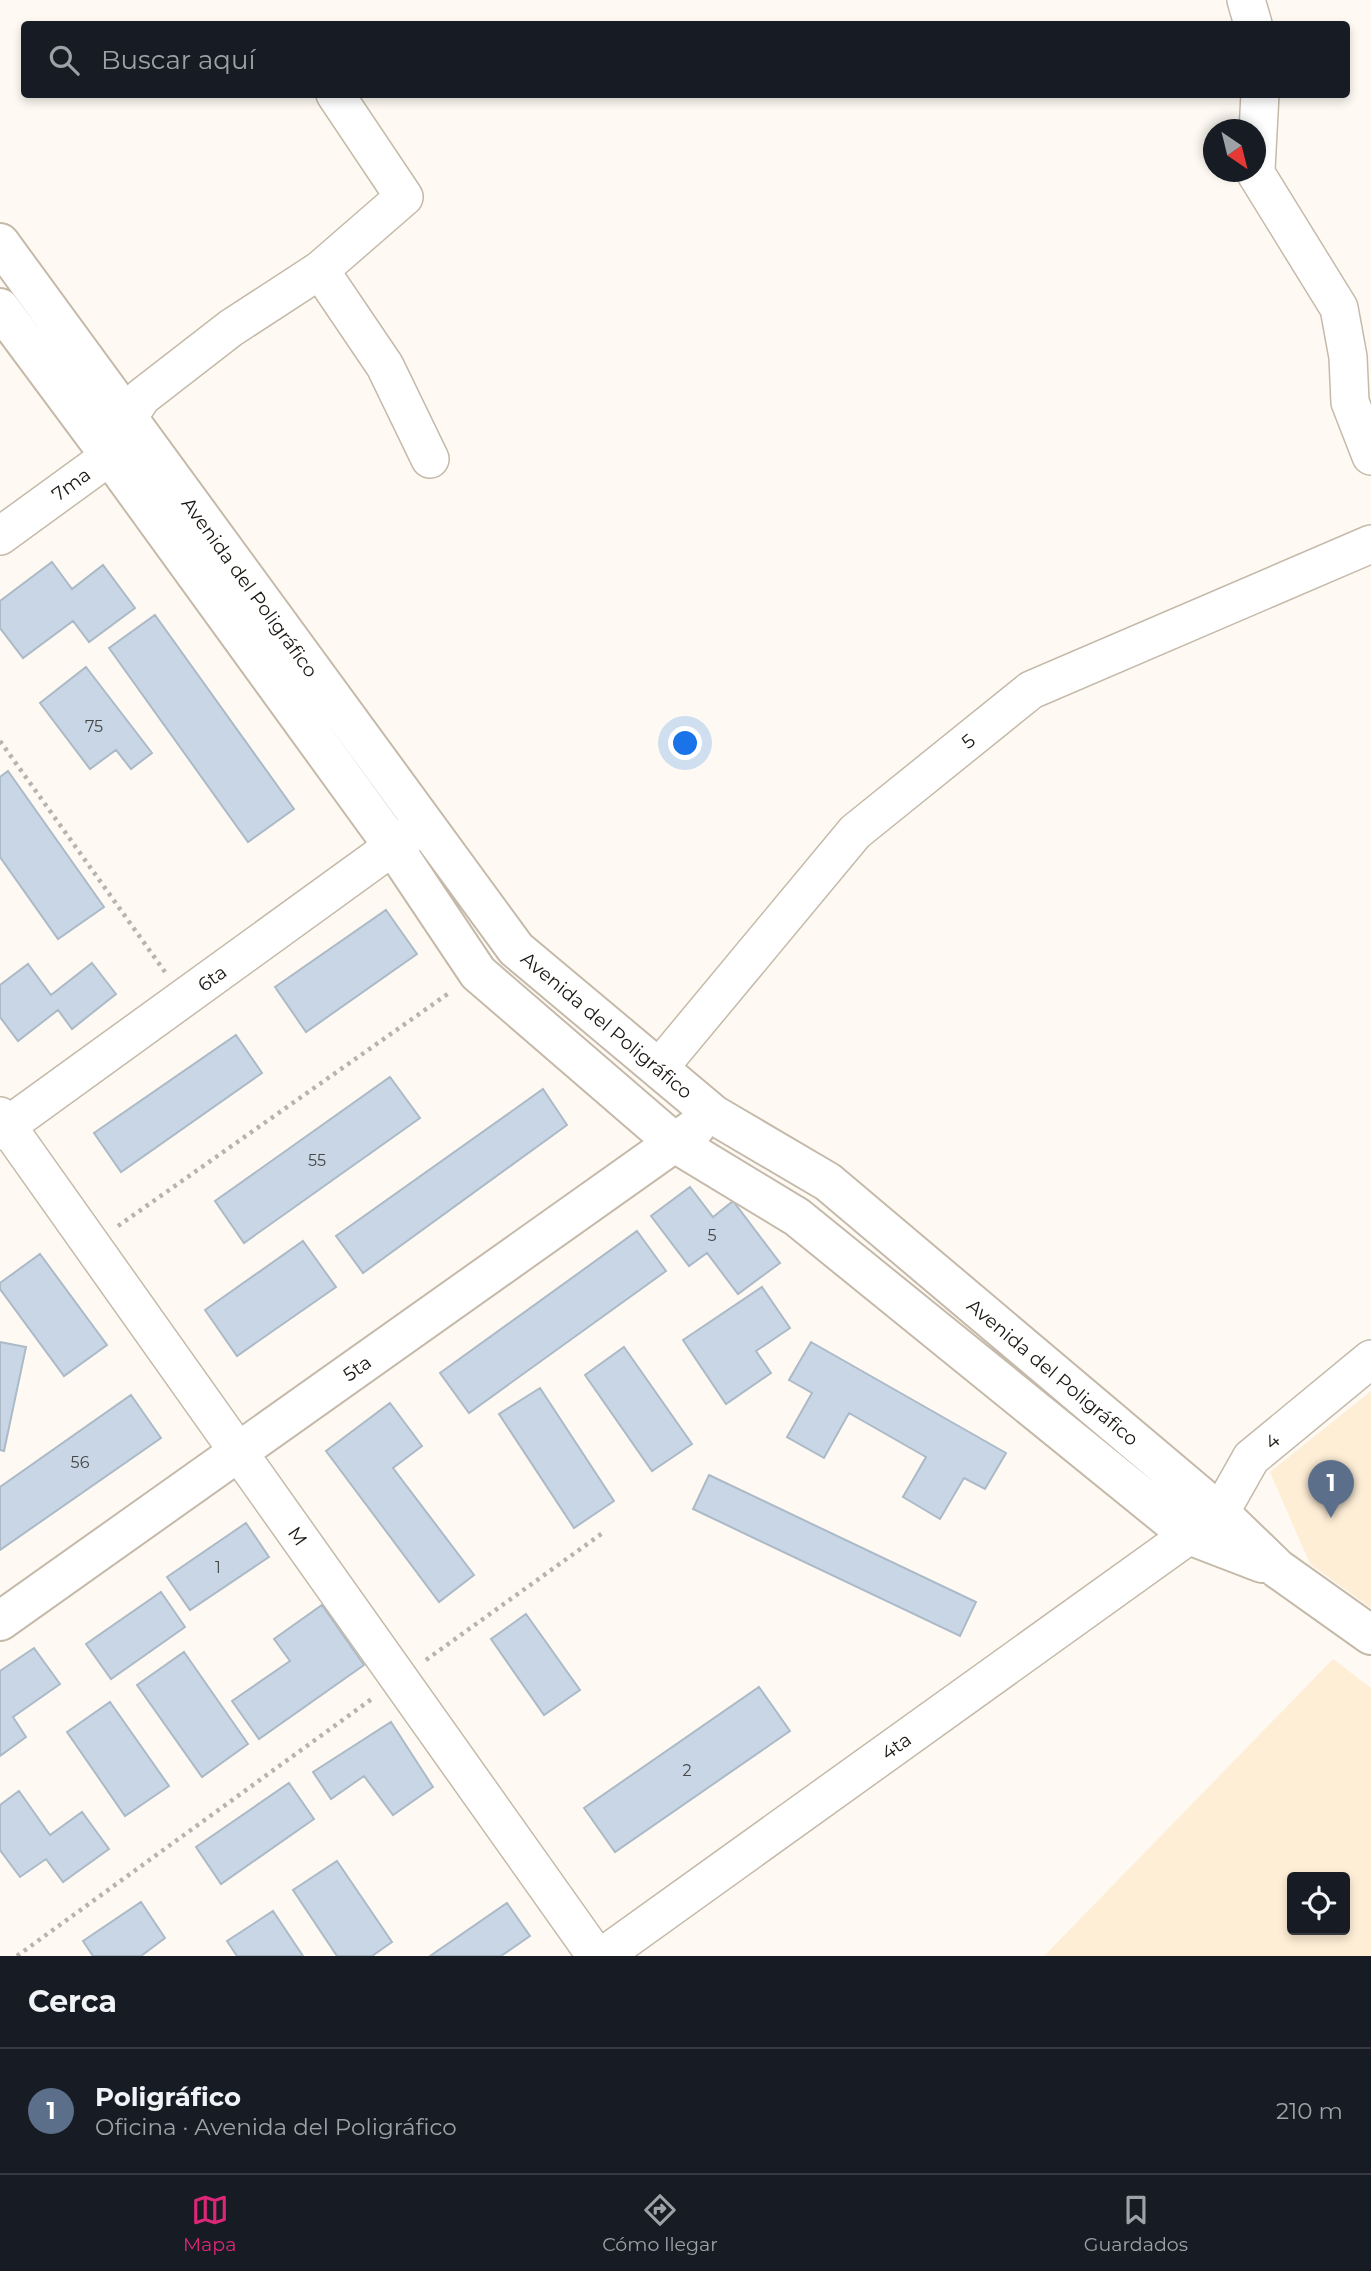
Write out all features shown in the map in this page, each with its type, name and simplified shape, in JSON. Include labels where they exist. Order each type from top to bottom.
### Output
[{"type":"street","points":[[1247,0],[1252,21]]},
{"type":"street","name":"7ma","points":[[0,536],[110,456],[127,419],[142,397],[212,343],[320,270],[404,197],[338,98]]},
{"type":"street","points":[[1258,119],[1260,98]]},
{"type":"street","points":[[1262,182],[1339,308],[1349,357],[1350,402],[1371,456]]},
{"type":"street","name":"Avenida del Poligráfico","points":[[0,243],[516,948],[714,1115],[828,1182],[1220,1513],[1278,1569],[1371,1635]]},
{"type":"street","points":[[320,270],[385,366],[430,459]]},
{"type":"street","name":"Avenida del Poligráfico","points":[[0,308],[393,846],[478,973],[675,1143],[797,1217],[1189,1535],[1278,1569]]},
{"type":"street","name":"5","points":[[659,1068],[855,832],[1031,690],[1371,544]]},
{"type":"street","name":"6ta","points":[[2,1124],[183,998],[423,824]]},
{"type":"street","name":"5ta","points":[[0,1621],[714,1115]]},
{"type":"street","name":"M","points":[[2,1124],[92,1245],[596,1956]]},
{"type":"street","name":"4","points":[[1189,1535],[1220,1513],[1251,1458],[1371,1359]]},
{"type":"street","name":"4ta","points":[[603,1956],[1189,1535]]},
{"type":"path","points":[[0,741],[183,998]]},
{"type":"path","points":[[92,1245],[478,973]]},
{"type":"path","points":[[17,1956],[604,1532]]},
{"type":"shaded area","points":[[1371,1391],[1371,1608],[1310,1564],[1270,1472]]},
{"type":"shaded area","points":[[1333,1659],[1371,1688],[1371,1956],[1044,1956]]},
{"type":"building","points":[[52,562],[72,589],[103,565],[135,608],[89,642],[73,621],[23,658],[0,628],[0,601]]},
{"type":"building","points":[[155,615],[294,809],[248,842],[109,648]]},
{"type":"building","points":[[86,667],[152,753],[131,769],[116,750],[90,769],[40,703]]},
{"type":"building","points":[[8,771],[104,907],[58,939],[0,857],[0,777]]},
{"type":"building","points":[[386,910],[417,954],[306,1032],[275,987]]},
{"type":"building","points":[[92,963],[116,994],[72,1029],[58,1010],[18,1041],[0,1017],[0,985],[28,964],[51,995]]},
{"type":"building","points":[[236,1035],[262,1073],[121,1172],[94,1133]]},
{"type":"building","points":[[390,1077],[420,1118],[244,1243],[215,1201]]},
{"type":"building","points":[[543,1089],[567,1125],[363,1273],[336,1236]]},
{"type":"building","points":[[690,1187],[713,1217],[733,1201],[780,1263],[738,1294],[707,1253],[689,1266],[651,1216]]},
{"type":"building","points":[[637,1231],[666,1271],[469,1413],[440,1373]]},
{"type":"building","points":[[303,1241],[336,1287],[237,1356],[205,1310]]},
{"type":"building","points":[[40,1254],[107,1345],[64,1376],[0,1289],[0,1283]]},
{"type":"building","points":[[762,1287],[790,1328],[756,1351],[771,1373],[726,1404],[683,1340]]},
{"type":"building","points":[[0,1342],[26,1347],[4,1451],[0,1450]]},
{"type":"building","points":[[811,1342],[1006,1453],[985,1489],[964,1478],[940,1519],[903,1497],[926,1457],[849,1413],[824,1458],[787,1437],[812,1393],[789,1380]]},
{"type":"building","points":[[624,1347],[692,1444],[652,1471],[585,1375]]},
{"type":"building","points":[[540,1388],[614,1501],[574,1528],[499,1414]]},
{"type":"building","points":[[131,1395],[161,1438],[0,1550],[0,1487]]},
{"type":"building","points":[[390,1403],[422,1446],[393,1468],[474,1575],[439,1602],[326,1451]]},
{"type":"building","points":[[709,1475],[976,1602],[960,1636],[693,1509]]},
{"type":"building","points":[[246,1523],[269,1557],[190,1610],[167,1577]]},
{"type":"building","points":[[161,1592],[185,1627],[111,1679],[86,1644]]},
{"type":"building","points":[[322,1605],[364,1665],[259,1739],[232,1701],[290,1661],[274,1639]]},
{"type":"building","points":[[526,1614],[580,1690],[544,1715],[491,1639]]},
{"type":"building","points":[[34,1648],[60,1684],[13,1717],[26,1737],[0,1756],[0,1671]]},
{"type":"building","points":[[184,1652],[248,1744],[202,1777],[137,1685]]},
{"type":"building","points":[[759,1687],[790,1731],[615,1852],[584,1808]]},
{"type":"building","points":[[110,1702],[169,1786],[125,1816],[67,1732]]},
{"type":"building","points":[[391,1722],[433,1787],[393,1815],[364,1776],[331,1799],[313,1772]]},
{"type":"building","points":[[289,1783],[314,1819],[221,1884],[196,1847]]},
{"type":"building","points":[[19,1791],[50,1835],[82,1812],[109,1849],[63,1882],[46,1859],[20,1877],[0,1850],[0,1805]]},
{"type":"building","points":[[337,1861],[392,1942],[372,1956],[337,1956],[293,1890]]},
{"type":"building","points":[[141,1902],[165,1938],[141,1956],[93,1956],[83,1941]]},
{"type":"building","points":[[507,1903],[530,1936],[501,1956],[430,1956]]},
{"type":"building","points":[[273,1911],[303,1956],[237,1956],[227,1941]]},
{"type":"place","name":"Poligráfico","points":[[1331,1518]]}]
